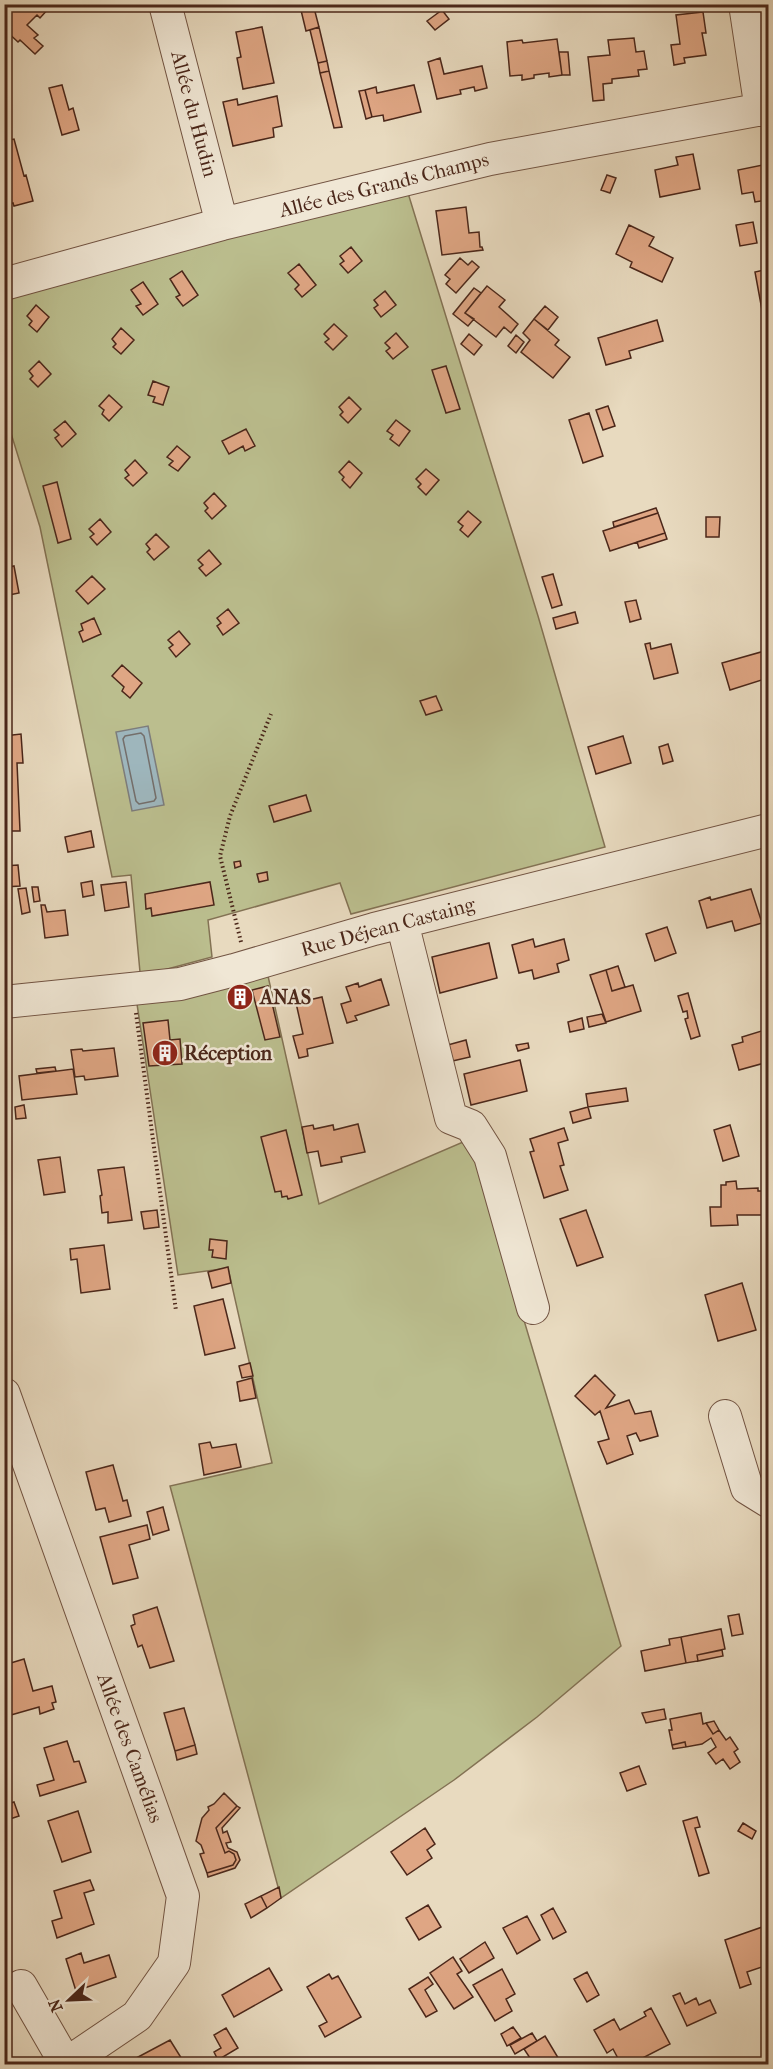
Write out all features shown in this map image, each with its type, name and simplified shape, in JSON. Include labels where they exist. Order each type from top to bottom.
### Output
[{"type":"street","name":"Allée du Hudin","points":[[165,4],[222,224]]},
{"type":"street","points":[[745,4],[765,109]]},
{"type":"street","name":"Allée des Grands Champs","points":[[4,284],[222,224],[490,159],[765,109]]},
{"type":"street","name":"Rue Déjean Castaing","points":[[4,1002],[180,984],[402,922],[768,830]]},
{"type":"street","points":[[402,922],[451,1118],[471,1126],[490,1156],[533,1308]]},
{"type":"street","name":"Allée des Camélias","points":[[4,1394],[183,1896],[174,1963],[137,2016],[66,2064]]},
{"type":"street","points":[[725,1416],[747,1488],[768,1501]]},
{"type":"street","points":[[10,1986],[66,2064]]},
{"type":"path","points":[[247,966],[220,856],[230,816],[271,714]]},
{"type":"path","points":[[133,989],[176,1311]]},
{"type":"green space","points":[[408,193],[538,616],[605,847],[351,914],[340,883],[208,920],[212,957],[160,971],[140,972],[131,875],[112,877],[40,527],[5,414],[4,297],[341,204]]},
{"type":"green space","points":[[268,976],[319,1204],[470,1139],[621,1646],[537,1717],[454,1780],[281,1898],[170,1486],[272,1463],[228,1268],[178,1275],[137,1004]]},
{"type":"water","points":[[148,726],[164,805],[132,811],[116,732]]},
{"type":"building","points":[[6,4],[47,4],[50,7],[40,18],[37,15],[27,25],[38,35],[34,38],[43,46],[35,54],[4,29]]},
{"type":"building","points":[[313,4],[319,27],[306,31],[300,6]]},
{"type":"building","points":[[442,10],[449,19],[435,30],[427,21]]},
{"type":"building","points":[[703,12],[706,33],[702,33],[706,55],[684,58],[685,63],[674,65],[671,45],[680,44],[676,15]]},
{"type":"building","points":[[262,27],[274,83],[243,89],[237,58],[241,57],[236,32]]},
{"type":"building","points":[[319,27],[327,61],[318,63],[310,30]]},
{"type":"building","points":[[634,38],[636,52],[644,51],[647,69],[638,70],[639,76],[612,79],[612,83],[603,84],[604,100],[593,101],[588,57],[610,55],[608,40]]},
{"type":"building","points":[[557,39],[562,75],[549,77],[549,73],[534,75],[534,78],[522,80],[522,75],[510,76],[507,42],[522,40],[523,43]]},
{"type":"building","points":[[559,52],[568,52],[570,75],[562,75]]},
{"type":"building","points":[[440,58],[444,74],[482,66],[487,88],[475,91],[474,87],[460,90],[461,94],[437,99],[428,62]]},
{"type":"building","points":[[327,61],[329,71],[320,73],[318,63]]},
{"type":"building","points":[[329,71],[342,127],[334,128],[320,73]]},
{"type":"building","points":[[62,85],[69,110],[73,108],[79,130],[62,135],[49,88]]},
{"type":"building","points":[[414,85],[421,112],[384,121],[383,115],[372,117],[365,90],[376,87],[377,93]]},
{"type":"building","points":[[365,90],[372,117],[366,119],[359,91]]},
{"type":"building","points":[[277,96],[282,126],[273,128],[274,137],[233,146],[223,102],[237,99],[238,105]]},
{"type":"building","points":[[14,139],[33,201],[14,206],[13,203],[4,205],[4,141]]},
{"type":"building","points":[[693,154],[700,189],[660,197],[655,170],[678,165],[676,157]]},
{"type":"building","points":[[768,164],[768,200],[755,202],[753,192],[742,194],[738,170]]},
{"type":"building","points":[[607,175],[616,178],[610,193],[601,190]]},
{"type":"building","points":[[466,207],[469,233],[479,232],[480,247],[483,250],[442,255],[436,211]]},
{"type":"building","points":[[753,222],[757,243],[740,246],[736,225]]},
{"type":"building","points":[[629,225],[654,237],[649,246],[673,258],[662,282],[630,267],[632,262],[616,254]]},
{"type":"building","points":[[351,247],[362,261],[348,273],[340,264],[344,261],[340,256]]},
{"type":"building","points":[[460,258],[468,265],[472,261],[479,267],[456,293],[446,284],[450,279],[445,275]]},
{"type":"building","points":[[299,264],[316,285],[302,297],[295,289],[299,285],[288,273]]},
{"type":"building","points":[[768,269],[768,320],[764,321],[755,272]]},
{"type":"building","points":[[182,271],[198,295],[183,306],[176,297],[180,295],[170,279]]},
{"type":"building","points":[[143,282],[158,304],[143,315],[136,306],[141,304],[131,290]]},
{"type":"building","points":[[487,286],[505,300],[499,307],[518,324],[511,333],[504,327],[496,337],[465,313]]},
{"type":"building","points":[[474,288],[481,293],[465,313],[474,319],[468,326],[453,314]]},
{"type":"building","points":[[385,291],[396,305],[381,317],[374,308],[378,305],[374,300]]},
{"type":"building","points":[[36,305],[49,317],[37,332],[29,325],[32,321],[27,316]]},
{"type":"building","points":[[545,306],[558,317],[548,330],[534,319]]},
{"type":"building","points":[[534,319],[559,340],[555,345],[570,357],[553,378],[521,352],[530,340],[523,333]]},
{"type":"building","points":[[657,320],[663,341],[629,351],[631,358],[606,365],[598,338]]},
{"type":"building","points":[[334,324],[347,336],[333,350],[325,342],[329,339],[324,334]]},
{"type":"building","points":[[121,328],[134,340],[121,354],[113,347],[116,344],[112,339]]},
{"type":"building","points":[[396,333],[408,347],[393,359],[386,351],[390,348],[385,343]]},
{"type":"building","points":[[469,334],[482,345],[474,355],[461,344]]},
{"type":"building","points":[[516,335],[524,342],[516,353],[508,346]]},
{"type":"building","points":[[39,361],[51,374],[38,387],[30,379],[33,376],[29,371]]},
{"type":"building","points":[[446,366],[460,409],[446,413],[432,370]]},
{"type":"building","points":[[153,381],[169,387],[163,405],[153,402],[155,397],[148,395]]},
{"type":"building","points":[[109,395],[122,407],[109,421],[102,414],[104,410],[99,406]]},
{"type":"building","points":[[349,397],[361,409],[348,423],[340,415],[343,412],[339,407]]},
{"type":"building","points":[[608,406],[615,426],[603,430],[596,410]]},
{"type":"building","points":[[589,413],[603,456],[583,463],[569,420]]},
{"type":"building","points":[[396,420],[410,431],[399,446],[390,439],[393,435],[387,431]]},
{"type":"building","points":[[65,421],[76,434],[62,447],[55,438],[59,435],[54,430]]},
{"type":"building","points":[[246,429],[255,446],[245,451],[243,446],[229,454],[222,441]]},
{"type":"building","points":[[765,441],[768,441],[768,460],[765,460]]},
{"type":"building","points":[[177,446],[190,457],[178,471],[169,465],[173,461],[167,457]]},
{"type":"building","points":[[135,460],[147,473],[133,486],[125,478],[129,475],[125,470]]},
{"type":"building","points":[[349,461],[362,473],[350,488],[342,480],[344,477],[339,472]]},
{"type":"building","points":[[426,469],[439,480],[426,495],[418,487],[421,484],[416,479]]},
{"type":"building","points":[[57,482],[71,539],[58,543],[43,486]]},
{"type":"building","points":[[214,493],[226,506],[212,519],[205,511],[208,508],[204,503]]},
{"type":"building","points":[[656,508],[658,513],[614,527],[613,522]]},
{"type":"building","points":[[468,511],[481,522],[468,537],[460,530],[463,526],[458,522]]},
{"type":"building","points":[[658,513],[665,533],[610,551],[603,531]]},
{"type":"building","points":[[706,517],[720,517],[719,537],[706,537]]},
{"type":"building","points":[[100,519],[111,532],[97,545],[90,537],[94,534],[89,529]]},
{"type":"building","points":[[665,533],[667,539],[639,548],[637,542]]},
{"type":"building","points":[[156,534],[169,547],[154,560],[147,552],[150,549],[146,544]]},
{"type":"building","points":[[209,550],[221,564],[206,576],[199,568],[203,565],[198,560]]},
{"type":"building","points":[[14,566],[19,593],[4,596],[4,568]]},
{"type":"building","points":[[553,574],[562,605],[552,608],[542,577]]},
{"type":"building","points":[[92,576],[105,589],[88,604],[76,591]]},
{"type":"building","points":[[636,600],[641,619],[630,622],[625,602]]},
{"type":"building","points":[[228,609],[239,623],[223,635],[217,626],[221,623],[217,618]]},
{"type":"building","points":[[575,612],[578,623],[556,629],[553,618]]},
{"type":"building","points":[[94,618],[101,634],[83,642],[79,632],[83,630],[81,624]]},
{"type":"building","points":[[179,631],[190,644],[176,657],[169,648],[173,645],[168,640]]},
{"type":"building","points":[[650,643],[651,649],[671,644],[678,673],[654,679],[645,644]]},
{"type":"building","points":[[768,650],[768,678],[730,690],[722,663]]},
{"type":"building","points":[[122,665],[142,683],[130,698],[122,691],[124,687],[112,676]]},
{"type":"building","points":[[436,696],[442,710],[426,715],[420,701]]},
{"type":"building","points":[[21,734],[23,763],[17,763],[20,831],[4,831],[4,736]]},
{"type":"building","points":[[623,736],[631,763],[596,774],[588,747]]},
{"type":"building","points":[[668,744],[673,761],[663,764],[659,747]]},
{"type":"building","points":[[306,795],[311,811],[274,822],[269,806]]},
{"type":"building","points":[[91,831],[94,847],[68,852],[65,837]]},
{"type":"building","points":[[240,861],[241,866],[235,868],[234,862]]},
{"type":"building","points":[[18,865],[20,886],[4,887],[4,866]]},
{"type":"building","points":[[267,872],[268,880],[259,882],[257,874]]},
{"type":"building","points":[[92,881],[94,895],[83,897],[81,883]]},
{"type":"building","points":[[126,882],[129,907],[105,911],[101,885]]},
{"type":"building","points":[[210,882],[214,905],[152,916],[151,908],[146,909],[145,894]]},
{"type":"building","points":[[32,887],[38,887],[40,901],[34,902]]},
{"type":"building","points":[[26,888],[30,912],[22,914],[18,889]]},
{"type":"building","points":[[751,889],[762,923],[735,931],[732,921],[707,928],[699,901]]},
{"type":"building","points":[[41,905],[45,905],[47,912],[65,910],[68,935],[45,938]]},
{"type":"building","points":[[667,927],[676,953],[655,961],[646,934]]},
{"type":"building","points":[[533,939],[535,947],[564,939],[569,960],[557,964],[559,972],[534,979],[532,970],[519,973],[512,945]]},
{"type":"building","points":[[489,943],[497,978],[440,993],[432,957]]},
{"type":"building","points":[[618,966],[625,987],[612,991],[606,970]]},
{"type":"building","points":[[606,970],[612,991],[633,985],[641,1011],[606,1022],[590,975]]},
{"type":"building","points":[[381,979],[389,1005],[355,1016],[357,1020],[347,1023],[341,1004],[351,1001],[346,987],[358,983],[359,987]]},
{"type":"building","points":[[268,986],[280,1037],[265,1040],[252,990]]},
{"type":"building","name":"ANAS","points":[[243,992],[245,1000],[237,1002],[234,995]]},
{"type":"building","points":[[688,993],[700,1036],[691,1039],[685,1019],[688,1018],[687,1011],[683,1012],[678,996]]},
{"type":"building","points":[[322,997],[333,1043],[307,1049],[308,1056],[299,1058],[293,1036],[303,1034],[296,1003]]},
{"type":"building","points":[[602,1014],[606,1023],[589,1027],[587,1017]]},
{"type":"building","points":[[582,1018],[584,1029],[570,1032],[568,1022]]},
{"type":"building","name":"Réception","points":[[168,1020],[170,1040],[180,1039],[182,1064],[149,1066],[143,1023]]},
{"type":"building","points":[[768,1029],[768,1062],[739,1070],[732,1045],[743,1042],[742,1037]]},
{"type":"building","points":[[466,1040],[470,1057],[448,1062],[444,1046]]},
{"type":"building","points":[[528,1043],[529,1048],[518,1051],[516,1045]]},
{"type":"building","points":[[114,1048],[118,1076],[85,1080],[84,1076],[75,1077],[71,1050]]},
{"type":"building","points":[[520,1060],[527,1091],[471,1105],[464,1074]]},
{"type":"building","points":[[55,1067],[56,1071],[37,1073],[36,1069]]},
{"type":"building","points":[[73,1069],[77,1094],[22,1100],[19,1076]]},
{"type":"building","points":[[626,1088],[628,1101],[588,1107],[586,1094]]},
{"type":"building","points":[[24,1105],[26,1118],[16,1119],[15,1107]]},
{"type":"building","points":[[588,1107],[591,1118],[573,1123],[570,1112]]},
{"type":"building","points":[[358,1124],[365,1152],[341,1157],[342,1162],[321,1166],[318,1151],[307,1153],[302,1127],[313,1125],[314,1129],[333,1125],[334,1130]]},
{"type":"building","points":[[730,1125],[739,1156],[723,1161],[714,1130]]},
{"type":"building","points":[[564,1128],[568,1140],[558,1143],[564,1165],[560,1166],[568,1190],[544,1198],[530,1152],[534,1151],[530,1139]]},
{"type":"building","points":[[286,1130],[302,1195],[288,1199],[287,1196],[282,1197],[281,1191],[275,1192],[261,1137]]},
{"type":"building","points":[[60,1157],[65,1192],[44,1195],[38,1160]]},
{"type":"building","points":[[124,1167],[132,1220],[108,1223],[108,1212],[102,1213],[98,1170]]},
{"type":"building","points":[[736,1181],[737,1189],[758,1188],[758,1191],[768,1191],[768,1215],[737,1215],[738,1225],[711,1226],[710,1207],[721,1207],[721,1185]]},
{"type":"building","points":[[157,1210],[159,1227],[144,1229],[141,1212]]},
{"type":"building","points":[[586,1210],[603,1257],[577,1266],[560,1219]]},
{"type":"building","points":[[210,1239],[227,1241],[226,1259],[212,1257],[213,1250],[209,1250]]},
{"type":"building","points":[[104,1245],[110,1289],[81,1293],[77,1259],[71,1260],[70,1249]]},
{"type":"building","points":[[228,1267],[231,1283],[212,1288],[208,1272]]},
{"type":"building","points":[[742,1283],[756,1330],[718,1341],[705,1295]]},
{"type":"building","points":[[223,1299],[235,1348],[205,1355],[194,1306]]},
{"type":"building","points":[[250,1363],[253,1376],[242,1378],[239,1366]]},
{"type":"building","points":[[595,1375],[615,1395],[606,1408],[629,1400],[635,1414],[651,1411],[658,1436],[640,1441],[636,1433],[627,1436],[633,1454],[607,1464],[598,1442],[609,1439],[600,1411],[595,1415],[575,1396]]},
{"type":"building","points":[[252,1378],[256,1398],[240,1401],[237,1382]]},
{"type":"building","points":[[210,1442],[212,1448],[236,1444],[241,1467],[204,1475],[199,1444]]},
{"type":"building","points":[[113,1465],[123,1501],[127,1500],[131,1516],[109,1522],[105,1508],[96,1510],[86,1472]]},
{"type":"building","points":[[163,1507],[169,1530],[153,1535],[147,1512]]},
{"type":"building","points":[[147,1525],[150,1539],[129,1545],[138,1578],[113,1584],[100,1537]]},
{"type":"building","points":[[7,1563],[11,1579],[4,1581],[4,1564]]},
{"type":"building","points":[[157,1607],[174,1661],[150,1668],[142,1645],[138,1647],[131,1626],[135,1624],[133,1615]]},
{"type":"building","points":[[739,1614],[743,1634],[732,1636],[728,1616]]},
{"type":"building","points":[[721,1629],[725,1649],[697,1655],[698,1661],[686,1663],[681,1637]]},
{"type":"building","points":[[681,1637],[686,1663],[645,1671],[641,1651],[670,1645],[669,1639]]},
{"type":"building","points":[[722,1650],[723,1656],[698,1661],[697,1655]]},
{"type":"building","points":[[24,1659],[33,1691],[52,1686],[56,1702],[52,1703],[54,1709],[40,1714],[39,1707],[4,1717],[4,1665]]},
{"type":"building","points":[[184,1708],[195,1745],[175,1751],[164,1713]]},
{"type":"building","points":[[664,1709],[666,1719],[646,1723],[642,1713]]},
{"type":"building","points":[[701,1713],[703,1724],[706,1723],[713,1734],[719,1730],[726,1740],[730,1737],[738,1749],[734,1752],[740,1762],[730,1769],[723,1759],[716,1764],[708,1753],[716,1747],[711,1738],[702,1744],[686,1747],[685,1742],[672,1745],[669,1730],[672,1730],[670,1719]]},
{"type":"building","points":[[714,1721],[719,1730],[713,1734],[706,1723]]},
{"type":"building","points":[[67,1741],[74,1762],[79,1761],[86,1782],[40,1796],[37,1785],[54,1780],[44,1748]]},
{"type":"building","points":[[685,1742],[686,1747],[673,1749],[672,1745]]},
{"type":"building","points":[[195,1745],[197,1754],[177,1760],[175,1751]]},
{"type":"building","points":[[639,1766],[646,1784],[627,1791],[620,1773]]},
{"type":"building","points":[[224,1793],[237,1806],[216,1828],[225,1853],[229,1851],[234,1854],[236,1860],[233,1865],[207,1873],[200,1854],[204,1853],[201,1845],[196,1841],[202,1818],[209,1810],[208,1807]]},
{"type":"building","points":[[14,1802],[19,1816],[4,1821],[4,1805]]},
{"type":"building","points":[[237,1806],[240,1808],[222,1828],[223,1833],[227,1831],[231,1842],[226,1843],[228,1848],[237,1852],[240,1860],[235,1868],[208,1877],[207,1873],[233,1865],[236,1860],[234,1854],[229,1851],[225,1853],[216,1828]]},
{"type":"building","points":[[78,1811],[91,1852],[62,1862],[48,1821]]},
{"type":"building","points":[[697,1817],[700,1827],[695,1828],[709,1873],[699,1876],[683,1821]]},
{"type":"building","points":[[743,1823],[756,1831],[752,1839],[738,1831]]},
{"type":"building","points":[[425,1828],[435,1844],[427,1850],[432,1858],[407,1875],[391,1852]]},
{"type":"building","points":[[90,1880],[94,1890],[84,1893],[94,1924],[57,1938],[52,1921],[62,1918],[54,1891]]},
{"type":"building","points":[[279,1887],[281,1898],[267,1908],[261,1896]]},
{"type":"building","points":[[261,1896],[267,1908],[251,1918],[245,1904]]},
{"type":"building","points":[[428,1905],[441,1927],[419,1940],[406,1918]]},
{"type":"building","points":[[553,1908],[566,1932],[553,1939],[541,1915]]},
{"type":"building","points":[[527,1916],[540,1940],[517,1954],[503,1928]]},
{"type":"building","points":[[768,1925],[768,1965],[747,1972],[751,1984],[740,1988],[725,1940]]},
{"type":"building","points":[[485,1942],[494,1958],[469,1973],[460,1959]]},
{"type":"building","points":[[81,1953],[84,1963],[109,1955],[116,1977],[76,1991],[66,1959]]},
{"type":"building","points":[[453,1957],[462,1971],[457,1974],[473,1997],[454,2009],[430,1973]]},
{"type":"building","points":[[269,1968],[282,1990],[234,2017],[222,1995]]},
{"type":"building","points":[[502,1969],[515,1994],[506,1999],[512,2011],[495,2021],[473,1985]]},
{"type":"building","points":[[587,1972],[599,1995],[587,2002],[574,1979]]},
{"type":"building","points":[[329,1974],[332,1979],[338,1976],[361,2017],[325,2037],[319,2026],[327,2022],[307,1987]]},
{"type":"building","points":[[428,1977],[433,1984],[425,1990],[437,2011],[426,2017],[409,1989]]},
{"type":"building","points":[[680,1993],[685,2004],[696,1998],[699,2005],[710,2000],[716,2013],[687,2026],[673,1996]]},
{"type":"building","points":[[651,2008],[670,2044],[631,2064],[621,2064],[613,2049],[607,2053],[594,2030],[614,2019],[620,2030],[646,2016],[644,2012]]},
{"type":"building","points":[[513,2027],[521,2038],[507,2046],[501,2034]]},
{"type":"building","points":[[226,2028],[238,2048],[218,2060],[214,2052],[221,2048],[214,2035]]},
{"type":"building","points":[[532,2033],[537,2041],[515,2054],[510,2045]]},
{"type":"building","points":[[545,2036],[560,2061],[554,2064],[534,2064],[524,2049]]},
{"type":"building","points":[[170,2040],[185,2064],[125,2064]]},
{"type":"place","name":"ANAS","points":[[240,997]]},
{"type":"place","name":"Réception","points":[[165,1053]]}]
